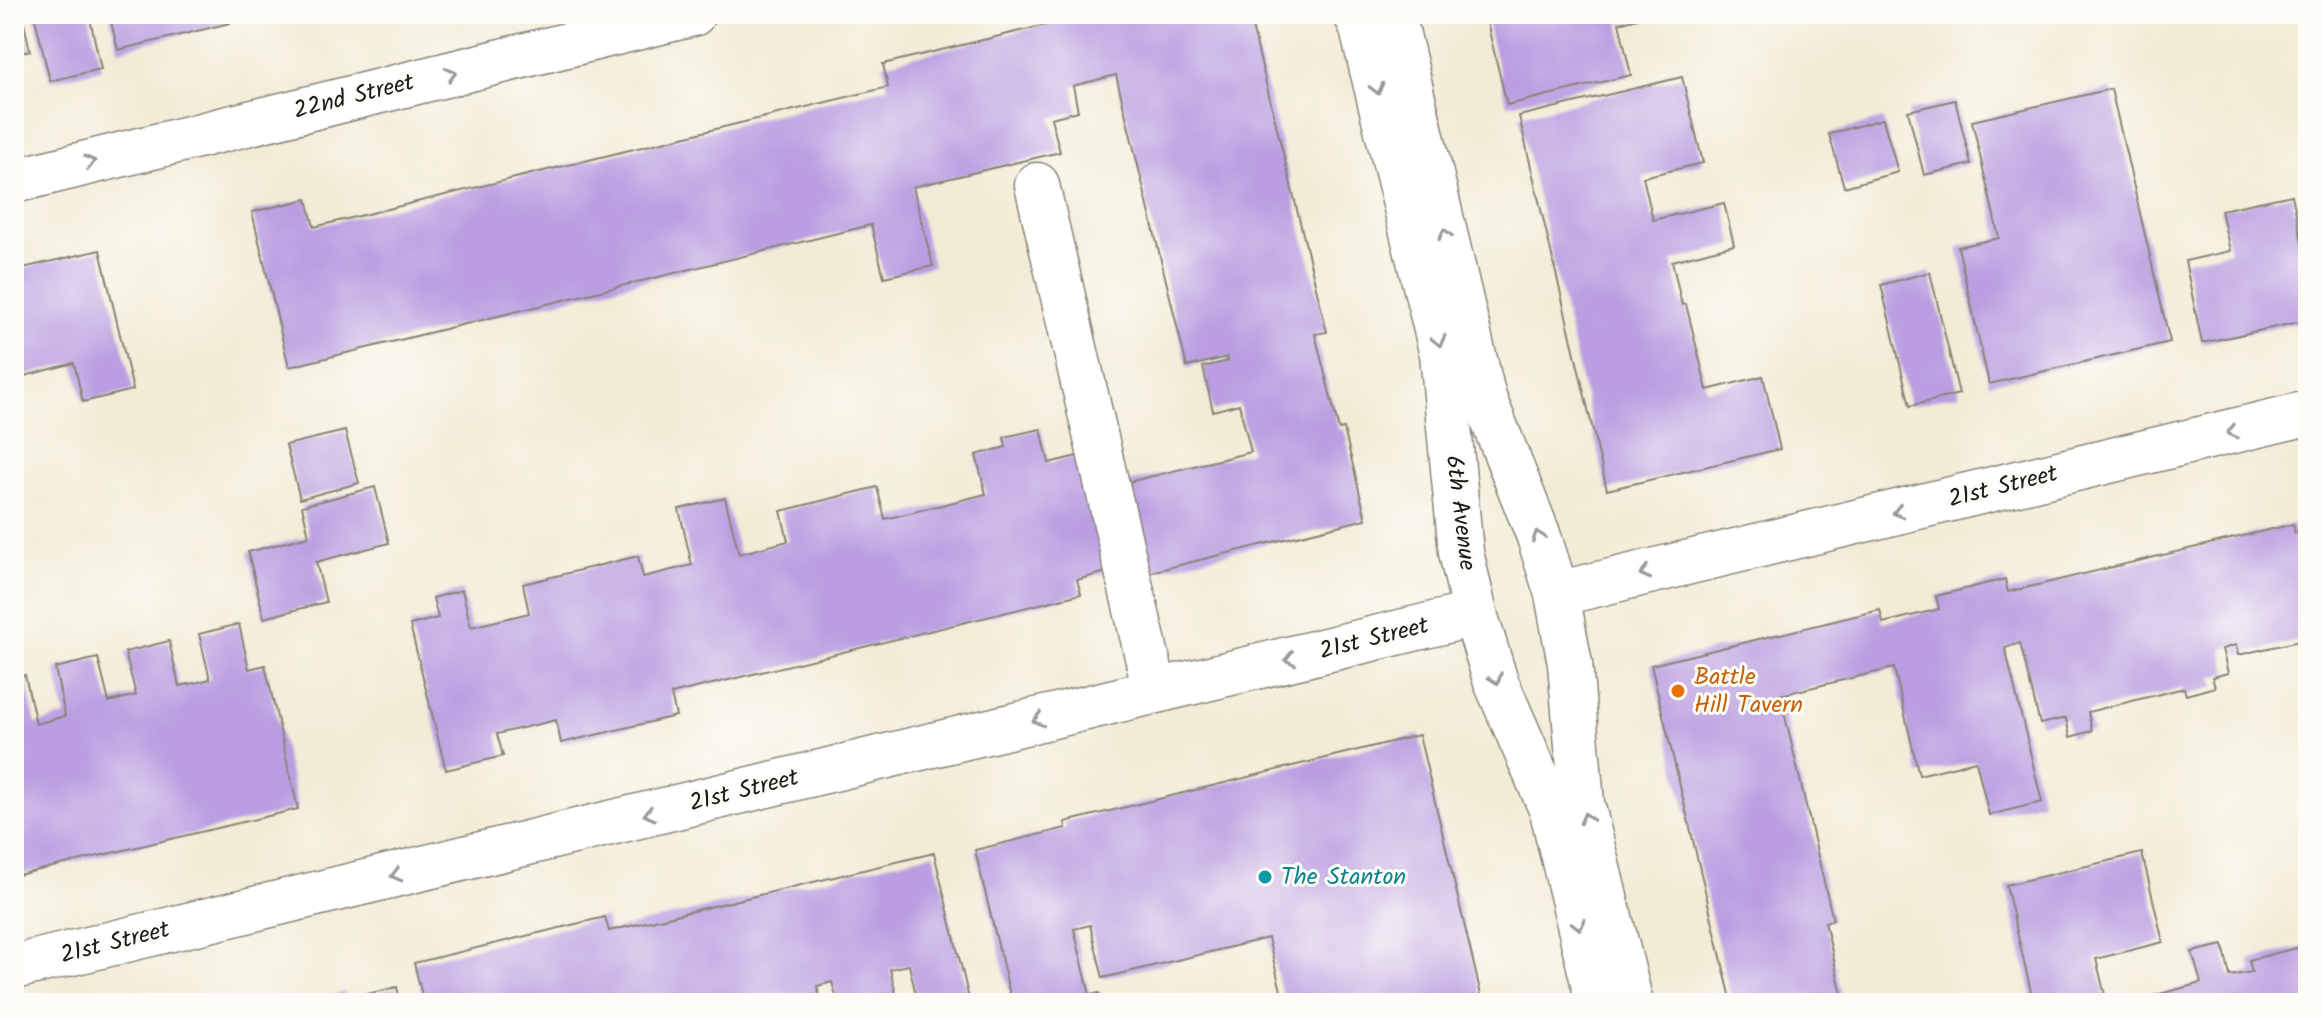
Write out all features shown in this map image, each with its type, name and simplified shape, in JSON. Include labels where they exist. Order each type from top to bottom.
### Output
[{"type":"street","name":"22nd Street","points":[[14,181],[693,14]]},
{"type":"street","name":"6th Avenue","points":[[1356,14],[1442,354],[1461,552],[1475,614],[1496,682],[1552,811],[1598,1003]]},
{"type":"street","points":[[1393,14],[1484,398],[1538,534],[1557,594],[1570,664],[1582,803],[1631,1003]]},
{"type":"street","points":[[1037,185],[1155,691]]},
{"type":"street","name":"21st Street","points":[[1557,594],[2308,413]]},
{"type":"street","name":"21st Street","points":[[14,967],[1475,614]]},
{"type":"building","points":[[14,14],[22,14],[30,51],[14,54]]},
{"type":"building","points":[[34,14],[89,14],[101,69],[50,81]]},
{"type":"building","points":[[109,14],[228,14],[230,23],[118,50]]},
{"type":"building","points":[[1091,14],[1249,14],[1327,332],[1315,334],[1339,430],[1344,429],[1366,519],[1143,574],[1120,484],[1251,452],[1239,404],[1213,411],[1203,367],[1228,361],[1227,357],[1187,367],[1116,75],[1073,86],[1078,111],[1051,118],[1060,152],[913,187],[933,266],[884,277],[871,225],[289,367],[252,212],[307,199],[314,227],[888,87],[883,64]]},
{"type":"building","points":[[1485,14],[1649,15],[1619,23],[1631,75],[1507,105]]},
{"type":"building","points":[[1682,77],[1703,163],[1643,177],[1653,220],[1724,203],[1734,245],[1672,261],[1682,305],[1686,304],[1707,390],[1763,376],[1780,449],[1607,490],[1519,116]]},
{"type":"building","points":[[2111,89],[2170,342],[1989,384],[1958,247],[1999,238],[1972,121]]},
{"type":"building","points":[[1955,100],[1971,164],[1924,175],[1908,111]]},
{"type":"building","points":[[1883,119],[1898,172],[1844,187],[1829,134]]},
{"type":"building","points":[[2292,195],[2308,271],[2308,320],[2202,343],[2185,261],[2230,251],[2221,210]]},
{"type":"building","points":[[100,250],[133,390],[83,402],[74,363],[17,378],[14,363],[14,270]]},
{"type":"building","points":[[1930,272],[1959,394],[1910,406],[1881,285]]},
{"type":"building","points":[[1041,429],[1049,463],[1081,455],[1110,571],[1077,580],[1081,594],[671,694],[676,716],[561,743],[556,720],[497,734],[503,756],[446,770],[410,625],[438,618],[433,598],[462,590],[471,627],[529,613],[523,584],[638,556],[643,577],[692,565],[679,509],[725,498],[739,554],[788,541],[781,511],[877,487],[885,519],[986,494],[976,455],[1006,447],[1004,437]]},
{"type":"building","points":[[345,431],[359,483],[300,499],[286,445]]},
{"type":"building","points":[[375,487],[389,543],[316,562],[326,602],[264,618],[248,552],[309,536],[302,506]]},
{"type":"building","points":[[2293,524],[2295,533],[2308,530],[2308,639],[2238,655],[2236,645],[2222,649],[2228,673],[2212,677],[2215,687],[2186,695],[2184,688],[2088,712],[2092,731],[2070,737],[2066,718],[2040,724],[2020,643],[2005,648],[2042,802],[1989,815],[1976,761],[1919,775],[1894,668],[1780,695],[1833,920],[1825,922],[1844,1003],[1732,1003],[1651,665],[1880,610],[1883,623],[1939,609],[1936,596],[2005,579],[2008,592]]},
{"type":"building","points":[[239,624],[249,669],[265,665],[298,809],[14,876],[14,678],[25,675],[36,724],[65,716],[55,668],[98,658],[109,702],[136,695],[125,652],[169,641],[179,686],[195,683],[210,679],[199,634]]},
{"type":"building","name":"The Stanton","points":[[1419,735],[1483,1003],[1284,1003],[1268,938],[1103,978],[1090,925],[1074,929],[1090,995],[1099,993],[1102,1003],[1065,1003],[1063,995],[1031,1003],[1012,1003],[975,850],[1066,828],[1065,822]]},
{"type":"building","points":[[934,853],[970,1003],[918,1003],[909,965],[890,969],[898,1003],[838,1003],[832,982],[817,986],[821,1003],[424,1003],[414,963],[605,917],[609,931]]},
{"type":"building","points":[[2142,853],[2163,942],[2096,959],[2107,1003],[2011,1003],[2032,996],[2006,885]]},
{"type":"building","points":[[2223,945],[2230,976],[2252,972],[2249,960],[2308,945],[2308,1003],[2126,1003],[2201,983],[2192,952]]},
{"type":"building","points":[[397,987],[401,1003],[305,1003],[344,992],[346,999]]},
{"type":"place","name":"Battle Hill Tavern","points":[[1678,691]]},
{"type":"place","name":"The Stanton","points":[[1265,877]]}]
